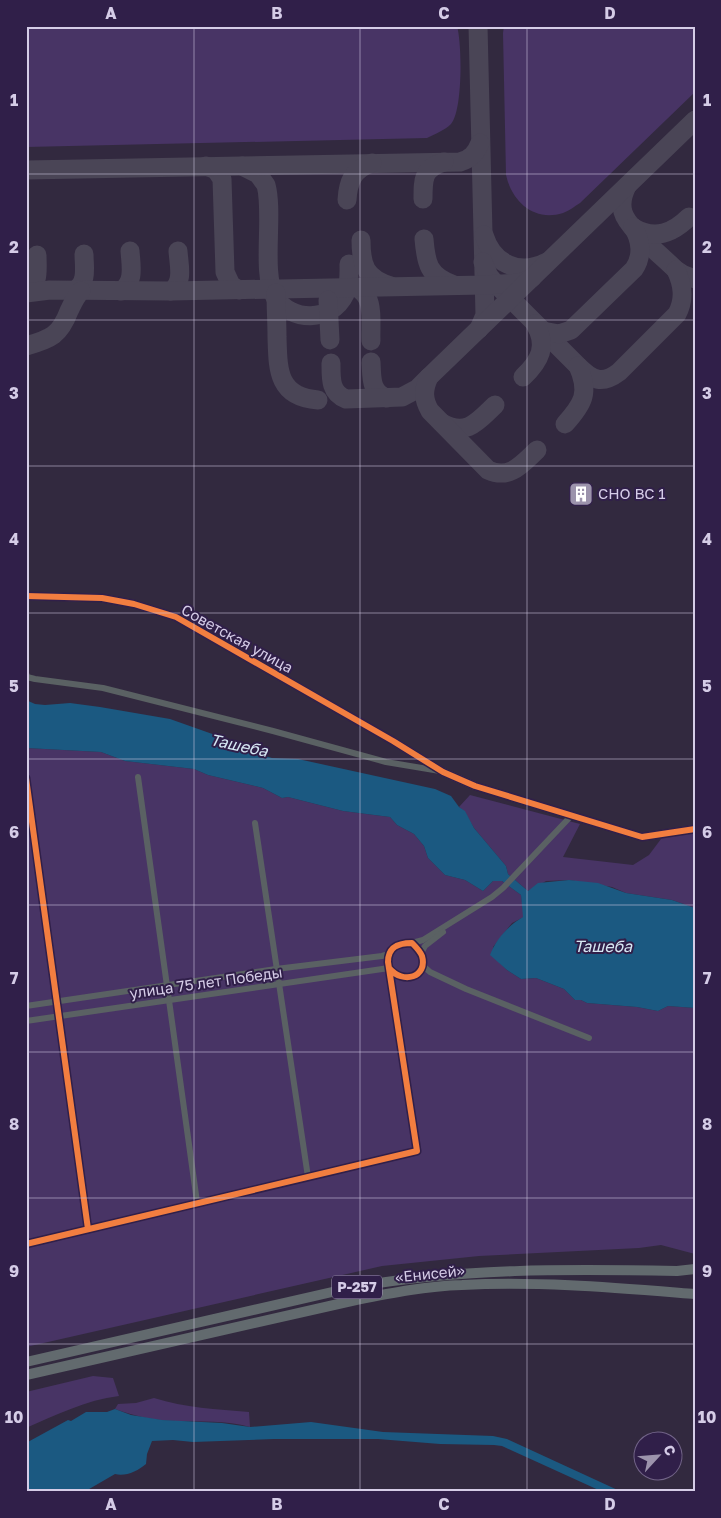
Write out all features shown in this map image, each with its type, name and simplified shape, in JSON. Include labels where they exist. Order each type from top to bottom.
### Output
[{"type":"highway","name":"«Енисей»","points":[[26,1362],[344,1289],[401,1279],[460,1273],[552,1269],[677,1271],[695,1269]]},
{"type":"highway","name":"«Енисей»","points":[[26,1374],[404,1290],[461,1285],[523,1284],[695,1294]]},
{"type":"street","name":"Советская улица","points":[[26,596],[102,598],[134,604],[176,617],[393,741],[443,772],[475,786],[642,837],[695,829]]},
{"type":"street","points":[[26,673],[27,677],[35,679],[103,688],[386,762],[443,772]]},
{"type":"street","points":[[138,776],[197,1202]]},
{"type":"street","points":[[26,778],[88,1229]]},
{"type":"street","points":[[421,953],[430,942],[503,888],[571,816]]},
{"type":"street","points":[[255,823],[308,1177]]},
{"type":"street","points":[[26,1244],[417,1151],[389,968],[389,954],[398,944],[423,940],[492,897]]},
{"type":"street","points":[[389,968],[398,976],[410,978],[415,975],[422,965],[421,953],[412,943]]},
{"type":"street","name":"улица 75 лет Победы","points":[[26,1006],[389,954]]},
{"type":"street","points":[[422,965],[430,972],[466,988],[589,1038]]},
{"type":"street","name":"улица 75 лет Победы","points":[[26,1021],[389,968]]},
{"type":"shaded area","points":[[26,26],[457,26],[460,61],[458,105],[451,124],[427,138],[26,147]]},
{"type":"shaded area","points":[[504,26],[695,26],[695,92],[580,203],[563,213],[543,215],[534,212],[526,208],[513,194],[506,175]]},
{"type":"shaded area","points":[[26,748],[101,752],[125,761],[194,769],[208,775],[263,788],[282,798],[288,797],[343,811],[390,817],[397,825],[414,834],[424,846],[428,858],[445,875],[465,880],[483,891],[493,881],[502,881],[521,895],[524,917],[512,923],[493,947],[498,961],[507,970],[521,979],[536,978],[564,989],[575,1000],[587,1003],[637,1007],[658,1011],[668,1006],[695,1008],[695,1254],[661,1245],[639,1248],[479,1256],[382,1266],[26,1347]]},
{"type":"shaded area","points":[[470,795],[580,824],[563,857],[633,865],[649,855],[664,835],[695,831],[695,908],[672,900],[626,893],[612,887],[569,880],[546,881],[528,891],[508,874],[506,866],[459,807]]},
{"type":"shaded area","points":[[93,1376],[113,1378],[119,1396],[83,1404],[26,1428],[26,1392]]},
{"type":"shaded area","points":[[154,1398],[189,1406],[249,1412],[250,1427],[222,1422],[160,1420],[137,1416],[115,1409],[118,1404],[136,1403]]},
{"type":"water","name":"Ташеба","points":[[26,700],[35,704],[70,703],[170,719],[235,742],[245,750],[272,758],[298,759],[435,789],[451,796],[459,807],[465,811],[474,828],[506,866],[508,874],[528,891],[538,883],[569,880],[598,883],[626,893],[672,900],[695,908],[695,1008],[668,1006],[658,1011],[637,1007],[587,1003],[575,1000],[564,989],[536,978],[521,979],[490,955],[504,933],[523,917],[521,895],[502,881],[493,881],[483,891],[465,880],[445,875],[428,858],[424,846],[414,834],[397,825],[390,817],[343,811],[288,797],[282,798],[263,788],[208,775],[194,769],[125,761],[101,752],[26,748]]},
{"type":"water","points":[[115,1409],[131,1415],[162,1420],[222,1423],[250,1427],[311,1422],[383,1432],[493,1436],[507,1439],[622,1492],[603,1492],[502,1446],[378,1439],[274,1439],[193,1442],[173,1440],[152,1441],[147,1454],[146,1464],[143,1467],[127,1474],[115,1474],[84,1492],[26,1492],[26,1443],[86,1412],[107,1412]]},
{"type":"taxiway","points":[[478,26],[485,315],[479,329]]},
{"type":"taxiway","points":[[537,450],[521,465],[509,472],[496,473],[488,470],[430,411],[425,394],[429,377],[695,120]]},
{"type":"taxiway","points":[[26,170],[460,162],[473,155],[480,143]]},
{"type":"taxiway","points":[[423,199],[424,180],[428,171],[437,164],[444,162]]},
{"type":"taxiway","points":[[347,200],[350,182],[353,177],[360,169],[372,163]]},
{"type":"taxiway","points":[[206,166],[216,170],[222,179],[225,272],[231,285],[239,290]]},
{"type":"taxiway","points":[[242,166],[258,174],[266,185],[269,211],[269,273],[275,297],[282,305],[300,315],[311,316],[330,310],[339,303],[347,290],[349,264]]},
{"type":"taxiway","points":[[627,186],[622,198],[622,208],[631,226],[676,270],[695,279]]},
{"type":"taxiway","points":[[634,228],[649,234],[663,233],[677,227],[689,217]]},
{"type":"taxiway","points":[[543,331],[559,334],[571,330],[634,269],[639,259],[640,248],[638,237],[633,227]]},
{"type":"taxiway","points":[[484,235],[494,253],[508,265],[527,268],[547,262]]},
{"type":"taxiway","points":[[424,239],[430,268],[439,277],[454,285]]},
{"type":"taxiway","points":[[361,240],[362,257],[366,269],[375,279],[391,286]]},
{"type":"taxiway","points":[[121,291],[130,279],[130,251]]},
{"type":"taxiway","points":[[171,291],[175,288],[179,279],[178,251]]},
{"type":"taxiway","points":[[75,290],[84,279],[84,254]]},
{"type":"taxiway","points":[[26,292],[34,285],[36,280],[37,255]]},
{"type":"taxiway","points":[[483,262],[489,276],[496,284],[578,366],[588,375],[602,380],[619,372],[677,314],[680,308],[682,292],[676,270]]},
{"type":"taxiway","points":[[26,293],[50,290],[171,291],[484,285],[521,283],[532,278]]},
{"type":"taxiway","points":[[355,287],[362,291],[369,303],[371,310],[371,341]]},
{"type":"taxiway","points":[[26,346],[54,335],[62,326],[81,291]]},
{"type":"taxiway","points":[[276,293],[278,360],[282,379],[294,393],[305,398],[318,400]]},
{"type":"taxiway","points":[[328,300],[330,340]]},
{"type":"taxiway","points":[[523,377],[534,365],[540,353],[541,339],[535,324]]},
{"type":"taxiway","points":[[371,362],[375,388],[377,392],[387,398]]},
{"type":"taxiway","points":[[331,363],[334,389],[346,399],[402,397],[417,389],[429,377]]},
{"type":"taxiway","points":[[565,424],[583,398],[584,384],[578,366]]},
{"type":"taxiway","points":[[442,423],[451,427],[465,428],[472,425],[495,405]]},
{"type":"cycle path","points":[[26,596],[102,598],[134,604],[176,617],[393,741],[443,772],[475,786],[642,837],[695,829]]},
{"type":"cycle path","points":[[26,778],[88,1229]]},
{"type":"cycle path","points":[[26,1244],[417,1151],[388,962],[388,957],[392,949],[398,945],[412,943],[422,956],[423,963],[421,969],[418,974],[413,976],[401,976],[389,968]]},
{"type":"place","name":"СНО ВС 1","points":[[581,494]]}]
